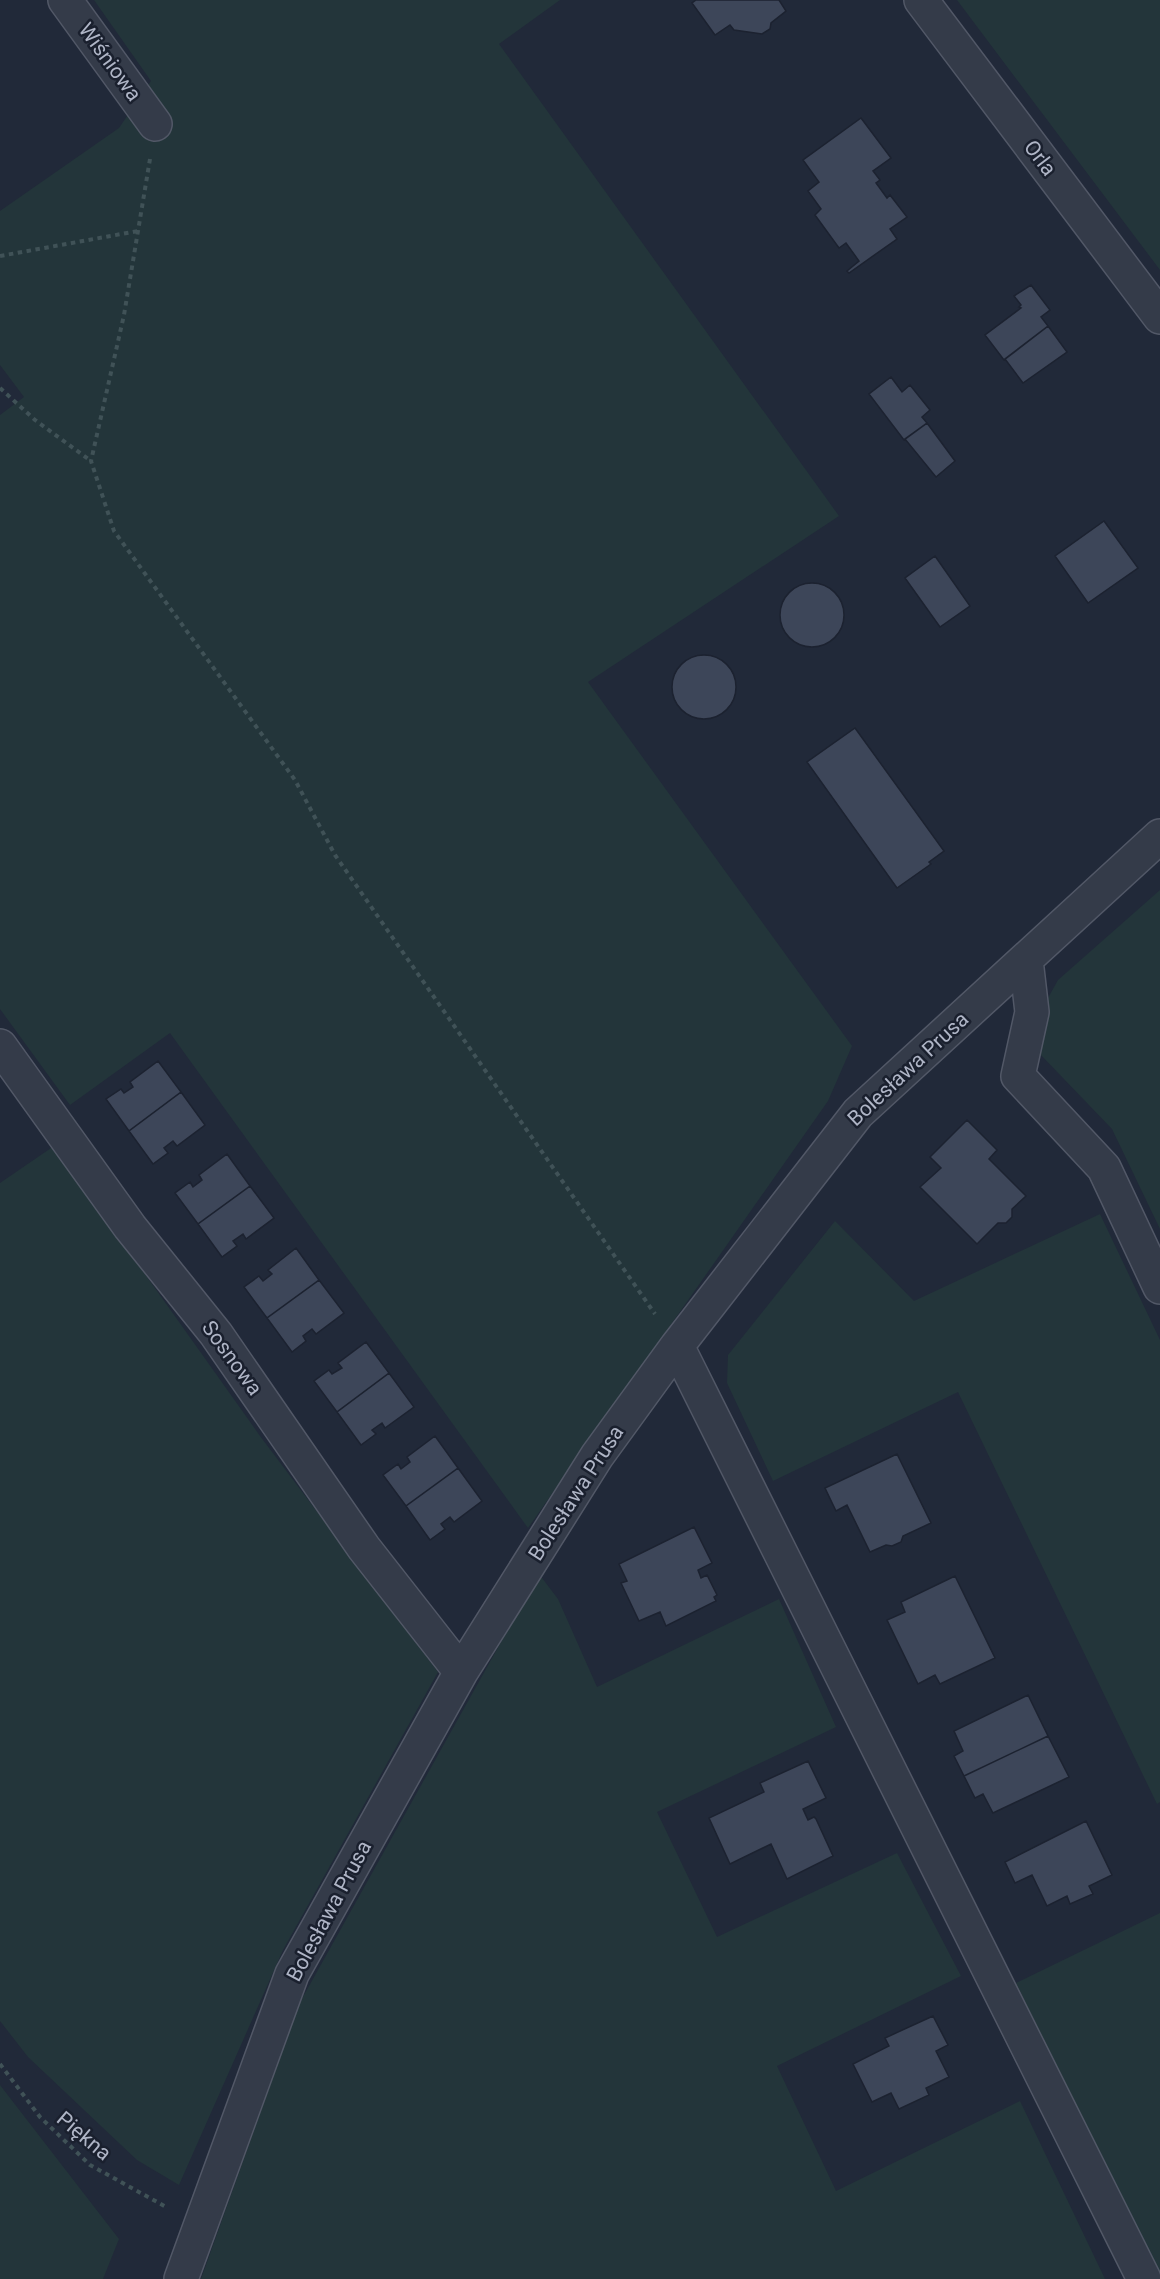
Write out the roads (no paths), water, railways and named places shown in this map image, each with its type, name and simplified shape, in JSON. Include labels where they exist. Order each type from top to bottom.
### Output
[{"type":"street","name":"Wiśniowa","points":[[65,0],[155,124]]},
{"type":"street","name":"Orla","points":[[921,0],[1160,317]]},
{"type":"street","name":"Bolesława Prusa","points":[[182,2279],[292,1974],[461,1672],[597,1456],[677,1346],[858,1113],[1160,836]]},
{"type":"street","points":[[1026,960],[1032,1012],[1018,1076],[1104,1168],[1160,1287]]},
{"type":"street","name":"Sosnowa","points":[[0,1046],[129,1227],[216,1334],[364,1548],[461,1672]]},
{"type":"street","points":[[677,1346],[1113,2213],[1144,2279]]}]
